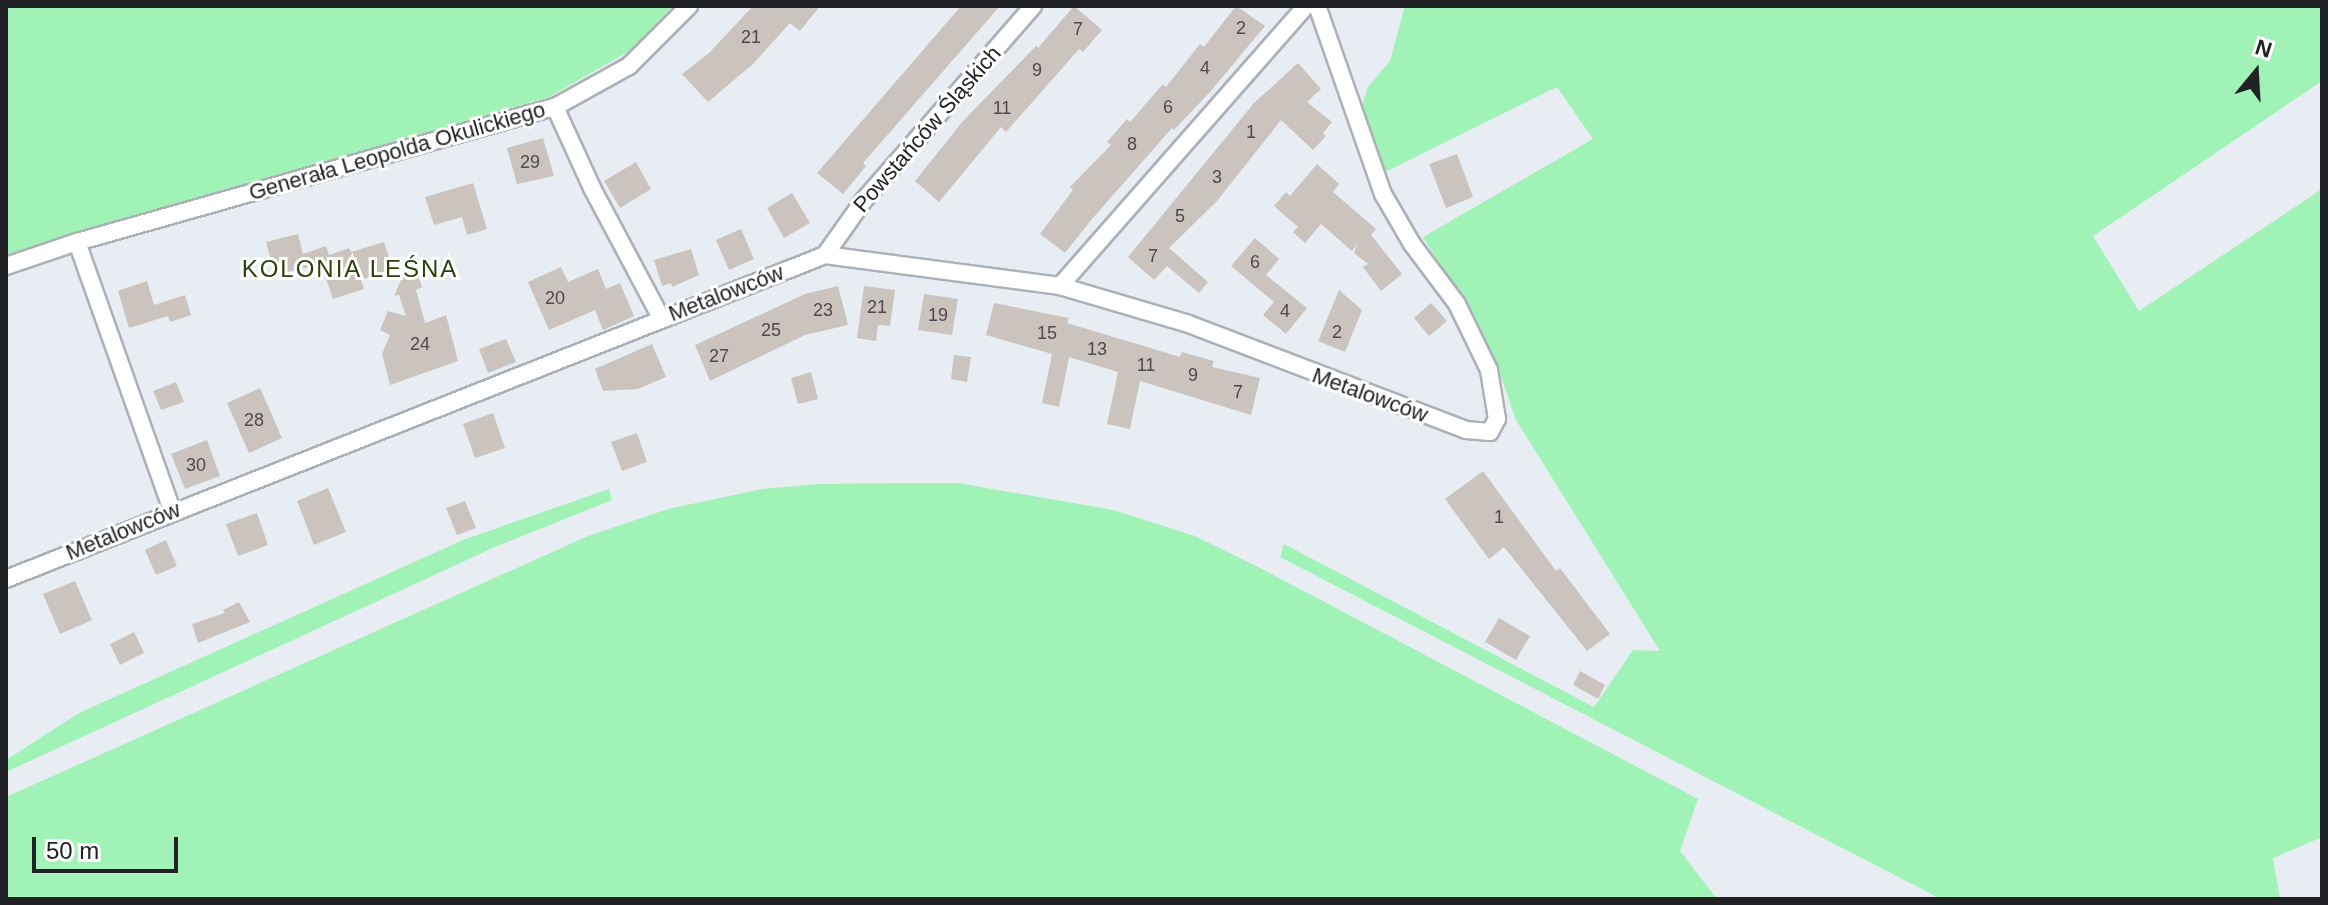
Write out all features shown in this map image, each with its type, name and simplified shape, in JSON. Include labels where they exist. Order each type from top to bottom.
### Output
[{"type":"street","name":"Generała Leopolda Okulickiego","points":[[6,266],[77,242],[555,107],[629,66],[689,6]]},
{"type":"street","name":"Powstańców Śląskich","points":[[825,255],[864,200],[1033,6]]},
{"type":"street","points":[[1060,286],[1306,6]]},
{"type":"street","name":"Metalowców","points":[[6,579],[825,255],[1060,286],[1186,323],[1466,430],[1490,432],[1497,419],[1489,370],[1457,304],[1412,244],[1383,194],[1317,6]]},
{"type":"street","points":[[555,107],[592,188],[661,318]]},
{"type":"street","points":[[77,242],[172,511]]},
{"type":"green space","points":[[6,6],[672,6],[633,49],[549,97],[6,257]]},
{"type":"green space","points":[[1405,6],[2322,6],[2322,81],[2093,236],[2139,311],[2322,189],[2322,837],[2273,858],[2280,899],[1941,899],[1280,557],[1284,544],[1594,707],[1633,650],[1660,651],[1516,420],[1498,368],[1476,324],[1423,237],[1593,139],[1557,87],[1385,172],[1362,105],[1368,87],[1390,61]]},
{"type":"green space","points":[[958,483],[1113,510],[1195,536],[1698,799],[1680,851],[1717,899],[6,899],[6,797],[588,536],[668,509],[762,489],[819,484]]},
{"type":"green space","points":[[609,489],[612,500],[495,547],[6,772],[6,760],[79,713],[463,540]]},
{"type":"building","points":[[753,6],[820,6],[800,31],[790,23],[753,64],[708,102],[682,74],[709,53]]},
{"type":"building","points":[[961,6],[1000,6],[863,163],[866,166],[843,194],[817,173]]},
{"type":"building","points":[[1074,6],[1102,30],[1083,52],[1079,49],[1006,132],[1001,127],[939,202],[915,181],[963,121],[1036,46],[1038,48]]},
{"type":"building","points":[[1236,6],[1265,26],[1210,92],[1174,130],[1172,128],[1065,253],[1040,234],[1073,190],[1070,187],[1111,145],[1107,142],[1127,119],[1130,122],[1163,84],[1166,87],[1200,44],[1204,47]]},
{"type":"building","points":[[1298,63],[1321,89],[1307,102],[1332,122],[1323,133],[1326,136],[1313,150],[1281,120],[1217,201],[1169,248],[1208,282],[1199,293],[1167,266],[1154,280],[1128,257],[1254,103]]},
{"type":"building","points":[[543,138],[554,176],[517,184],[507,148]]},
{"type":"building","points":[[1457,154],[1473,197],[1446,208],[1429,164]]},
{"type":"building","points":[[636,162],[651,189],[620,208],[604,181]]},
{"type":"building","points":[[1317,164],[1339,184],[1333,192],[1376,229],[1371,235],[1402,274],[1381,291],[1363,267],[1368,264],[1354,253],[1358,243],[1352,251],[1321,224],[1305,243],[1293,232],[1298,227],[1274,206],[1286,192],[1290,196]]},
{"type":"building","points":[[473,183],[487,229],[467,235],[462,217],[434,225],[425,197]]},
{"type":"building","points":[[792,193],[810,223],[784,238],[767,208]]},
{"type":"building","points":[[741,229],[754,259],[729,270],[716,240]]},
{"type":"building","points":[[298,234],[303,254],[326,246],[329,255],[349,248],[351,252],[384,242],[393,270],[361,280],[364,289],[333,299],[321,264],[275,275],[266,242]]},
{"type":"building","points":[[1255,238],[1279,259],[1266,275],[1307,308],[1286,334],[1263,315],[1274,302],[1231,266]]},
{"type":"building","points":[[691,249],[699,275],[672,287],[671,283],[662,286],[654,260]]},
{"type":"building","points":[[408,264],[411,272],[416,270],[422,287],[416,290],[425,323],[446,315],[458,361],[390,385],[382,354],[390,335],[380,330],[388,311],[406,316],[399,295],[394,296]]},
{"type":"building","points":[[561,267],[568,282],[598,269],[606,289],[620,283],[634,316],[603,330],[595,310],[549,330],[528,282]]},
{"type":"building","points":[[147,281],[154,305],[185,295],[191,315],[170,322],[168,316],[129,328],[118,291]]},
{"type":"building","points":[[838,286],[848,325],[805,335],[710,381],[695,345],[805,294]]},
{"type":"building","points":[[864,286],[895,290],[890,326],[878,325],[876,341],[857,338]]},
{"type":"building","points":[[1339,290],[1362,310],[1345,352],[1318,341]]},
{"type":"building","points":[[924,294],[958,299],[952,335],[918,330]]},
{"type":"building","points":[[994,303],[1069,318],[1067,323],[1180,357],[1182,352],[1214,361],[1212,367],[1260,378],[1251,415],[1140,381],[1130,429],[1107,424],[1118,372],[1069,357],[1059,407],[1042,403],[1052,354],[986,335]]},
{"type":"building","points":[[1431,303],[1447,321],[1429,336],[1414,318]]},
{"type":"building","points":[[506,339],[516,362],[488,373],[479,349]]},
{"type":"building","points":[[652,344],[666,377],[638,389],[603,391],[595,369]]},
{"type":"building","points":[[954,355],[971,357],[967,382],[951,379]]},
{"type":"building","points":[[811,372],[818,399],[798,404],[791,378]]},
{"type":"building","points":[[176,382],[184,402],[161,410],[153,391]]},
{"type":"building","points":[[260,388],[282,438],[249,453],[227,403]]},
{"type":"building","points":[[493,413],[505,448],[475,458],[463,424]]},
{"type":"building","points":[[637,433],[647,462],[622,471],[611,442]]},
{"type":"building","points":[[207,440],[220,476],[185,489],[171,454]]},
{"type":"building","points":[[1483,471],[1556,571],[1560,568],[1610,634],[1587,651],[1504,547],[1489,559],[1445,499]]},
{"type":"building","points":[[328,488],[346,532],[314,545],[297,501]]},
{"type":"building","points":[[465,501],[476,528],[457,535],[446,508]]},
{"type":"building","points":[[257,513],[268,545],[238,556],[226,524]]},
{"type":"building","points":[[166,540],[177,566],[156,575],[145,550]]},
{"type":"building","points":[[75,581],[92,620],[60,634],[43,594]]},
{"type":"building","points":[[239,602],[250,622],[198,643],[192,624],[225,613],[223,610]]},
{"type":"building","points":[[1499,618],[1530,636],[1516,660],[1485,642]]},
{"type":"building","points":[[134,632],[144,653],[120,665],[110,644]]},
{"type":"building","points":[[1580,671],[1605,685],[1598,699],[1573,685]]},
{"type":"district","name":"KOLONIA LEŚNA","points":[[350,269]]}]
